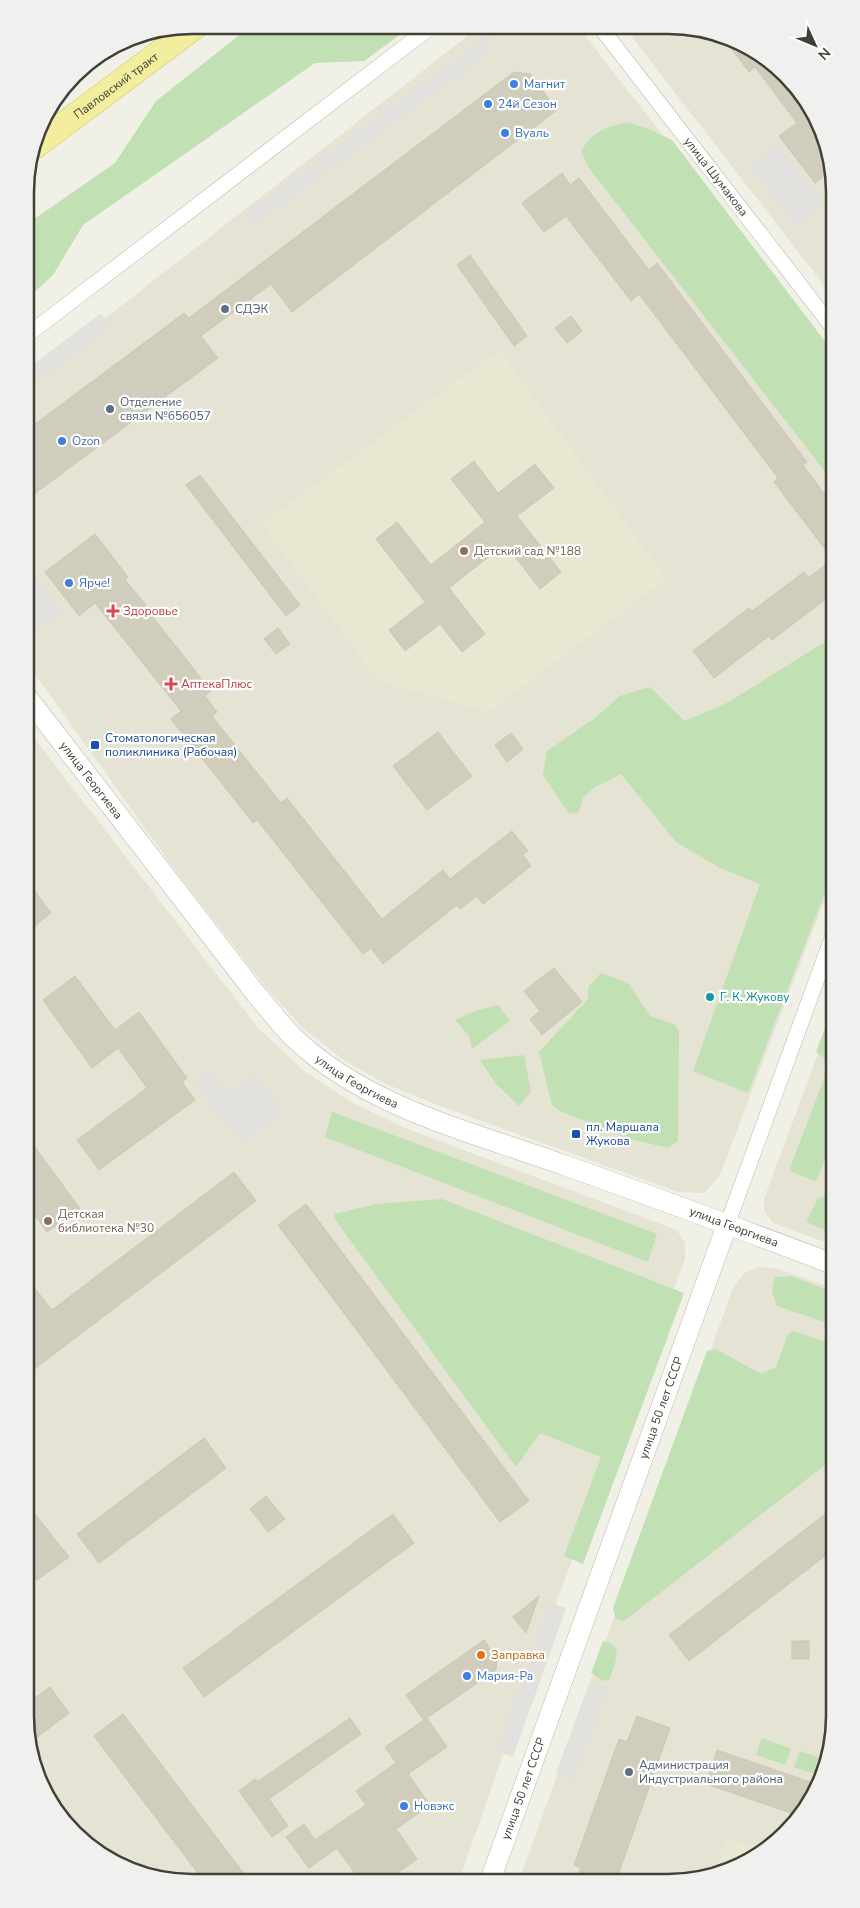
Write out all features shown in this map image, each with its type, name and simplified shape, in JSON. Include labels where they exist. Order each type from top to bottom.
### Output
[{"type":"main road","name":"Павловский тракт","points":[[43,140],[184,34]]},
{"type":"street","points":[[34,330],[422,34]]},
{"type":"street","name":"улица Шумакова","points":[[606,34],[826,319]]},
{"type":"street","name":"улица Георгиева","points":[[34,706],[256,994],[293,1037],[335,1071],[378,1097],[418,1115],[826,1261]]},
{"type":"street","name":"улица 50 лет СССР","points":[[492,1874],[826,954]]},
{"type":"shaded area","points":[[470,34],[583,34],[826,344],[826,896],[720,1175],[705,1193],[678,1192],[435,1104],[386,1084],[345,1061],[304,1029],[269,991],[177,873],[34,673],[34,374]]},
{"type":"shaded area","points":[[478,34],[494,34],[484,41],[491,52],[255,225],[246,213],[482,40]]},
{"type":"shaded area","points":[[630,34],[678,34],[719,42],[756,60],[787,88],[800,104],[810,122],[821,151],[825,172],[826,288]]},
{"type":"shaded area","points":[[778,144],[824,203],[795,226],[749,166]]},
{"type":"shaded area","points":[[101,313],[111,327],[34,385],[34,364]]},
{"type":"shaded area","name":"Детский сад №188","points":[[499,350],[667,579],[489,712],[379,682],[261,524]]},
{"type":"shaded area","points":[[34,574],[62,612],[36,631],[34,628]]},
{"type":"shaded area","points":[[34,738],[258,1028],[304,1071],[353,1103],[405,1128],[677,1230],[685,1243],[685,1259],[552,1614],[461,1874],[182,1874],[161,1871],[141,1866],[104,1848],[73,1820],[55,1795],[39,1757],[34,1716]]},
{"type":"shaded area","points":[[826,1032],[826,1242],[773,1223],[764,1211],[764,1199]]},
{"type":"shaded area","points":[[211,1069],[229,1093],[255,1074],[284,1112],[241,1144],[193,1082]]},
{"type":"shaded area","points":[[759,1267],[778,1269],[826,1286],[826,1726],[818,1767],[800,1804],[772,1835],[756,1848],[719,1866],[688,1873],[668,1874],[521,1874],[733,1288],[744,1273]]},
{"type":"shaded area","points":[[550,1602],[566,1608],[513,1757],[496,1751]]},
{"type":"shaded area","points":[[590,1681],[608,1687],[574,1780],[556,1773]]},
{"type":"shaded area","points":[[727,1837],[756,1848],[738,1858],[716,1867]]},
{"type":"green space","points":[[241,34],[401,34],[364,61],[315,63],[83,225],[53,275],[34,293],[34,218],[115,163],[156,101]]},
{"type":"green space","points":[[627,122],[649,129],[672,140],[826,343],[826,473],[589,168],[581,151],[590,138],[612,126]]},
{"type":"green space","points":[[826,641],[826,890],[748,1093],[693,1071],[760,884],[720,868],[676,842],[621,774],[595,787],[583,797],[579,812],[569,814],[543,775],[547,751],[595,718],[620,696],[650,687],[685,721],[727,703]]},
{"type":"green space","points":[[601,973],[628,983],[650,1016],[674,1024],[679,1031],[678,1141],[668,1148],[630,1139],[560,1111],[552,1105],[539,1052],[588,999],[588,987]]},
{"type":"green space","points":[[498,1005],[510,1021],[472,1049],[469,1036],[455,1020],[475,1011]]},
{"type":"green space","points":[[826,1025],[826,1060],[816,1052]]},
{"type":"green space","points":[[524,1055],[531,1091],[519,1106],[496,1084],[480,1060]]},
{"type":"green space","points":[[826,1074],[826,1157],[816,1181],[792,1172],[790,1168]]},
{"type":"green space","points":[[332,1112],[657,1234],[648,1262],[325,1137]]},
{"type":"green space","points":[[826,1196],[826,1230],[806,1222],[818,1198]]},
{"type":"green space","points":[[442,1199],[684,1293],[583,1564],[564,1556],[601,1457],[540,1433],[516,1467],[334,1218],[335,1214],[376,1204]]},
{"type":"green space","points":[[791,1276],[826,1289],[826,1323],[777,1306],[772,1291],[775,1277]]},
{"type":"green space","points":[[793,1331],[826,1342],[826,1464],[624,1621],[616,1619],[613,1608],[707,1351],[716,1349],[761,1374],[776,1367],[787,1336]]},
{"type":"green space","points":[[603,1641],[610,1643],[616,1651],[615,1662],[609,1680],[604,1681],[591,1673]]},
{"type":"green space","points":[[762,1738],[791,1749],[785,1765],[756,1755]]},
{"type":"green space","points":[[800,1751],[820,1758],[815,1774],[794,1767]]},
{"type":"building","points":[[730,47],[756,60],[772,73],[800,104],[810,122],[821,151],[825,172],[825,175],[815,183],[779,136],[797,123],[755,67],[749,72]]},
{"type":"building","points":[[514,72],[530,74],[557,110],[292,312],[271,284],[201,336],[218,358],[34,494],[34,425],[184,313],[189,318]]},
{"type":"building","points":[[562,173],[570,185],[579,178],[649,270],[657,263],[807,462],[803,465],[826,497],[826,550],[774,482],[778,478],[639,294],[631,301],[566,216],[544,232],[522,203]]},
{"type":"building","points":[[470,255],[527,336],[514,346],[457,265]]},
{"type":"building","points":[[571,316],[582,331],[567,343],[555,328]]},
{"type":"building","points":[[474,461],[498,493],[535,464],[554,488],[517,516],[561,572],[540,589],[505,544],[449,588],[485,634],[462,652],[440,624],[405,651],[389,630],[425,602],[376,539],[397,522],[431,565],[485,522],[451,479]]},
{"type":"building","points":[[200,475],[300,605],[286,616],[186,485]]},
{"type":"building","points":[[95,534],[128,577],[125,580],[146,605],[144,606],[211,691],[205,696],[217,712],[212,716],[281,803],[287,798],[382,919],[443,870],[450,879],[512,831],[528,851],[523,855],[531,866],[483,904],[477,896],[460,909],[457,905],[383,964],[371,948],[363,954],[257,820],[253,823],[171,719],[181,711],[95,603],[79,616],[45,572]]},
{"type":"building","points":[[826,565],[826,599],[772,640],[769,636],[714,678],[693,651],[749,608],[752,611],[804,572],[808,578]]},
{"type":"building","points":[[278,628],[290,644],[276,654],[264,639]]},
{"type":"building","points":[[438,732],[472,776],[427,810],[393,766]]},
{"type":"building","points":[[511,733],[523,749],[507,762],[495,745]]},
{"type":"building","points":[[34,890],[51,913],[34,926]]},
{"type":"building","points":[[554,968],[582,1002],[542,1035],[530,1019],[540,1011],[524,991]]},
{"type":"building","points":[[75,976],[115,1030],[139,1012],[187,1078],[182,1082],[195,1100],[99,1170],[77,1140],[147,1088],[118,1048],[92,1068],[43,1000]]},
{"type":"building","points":[[34,1146],[80,1209],[47,1232],[34,1214]]},
{"type":"building","points":[[234,1172],[256,1201],[34,1369],[34,1287],[52,1310]]},
{"type":"building","points":[[306,1204],[529,1501],[500,1522],[278,1225]]},
{"type":"building","points":[[204,1438],[226,1468],[99,1563],[77,1534]]},
{"type":"building","points":[[266,1496],[285,1519],[268,1532],[250,1509]]},
{"type":"building","points":[[34,1513],[69,1557],[37,1580],[34,1576]]},
{"type":"building","points":[[826,1513],[826,1555],[689,1661],[669,1635]]},
{"type":"building","points":[[393,1514],[414,1543],[204,1697],[183,1668]]},
{"type":"building","points":[[539,1596],[526,1633],[513,1617]]},
{"type":"building","points":[[484,1640],[497,1659],[496,1670],[424,1720],[406,1695]]},
{"type":"building","points":[[792,1641],[809,1641],[809,1659],[792,1659]]},
{"type":"building","points":[[50,1687],[69,1713],[35,1739],[34,1716],[34,1699]]},
{"type":"building","points":[[123,1714],[244,1874],[198,1874],[94,1736]]},
{"type":"building","points":[[637,1716],[670,1728],[618,1874],[579,1874],[581,1868],[574,1865],[619,1739],[627,1742]]},
{"type":"building","points":[[350,1718],[361,1734],[269,1799],[288,1826],[272,1837],[239,1791],[255,1779],[257,1782]]},
{"type":"building","points":[[427,1718],[447,1747],[408,1774],[430,1805],[396,1829],[417,1859],[396,1874],[355,1874],[337,1848],[309,1868],[286,1837],[304,1824],[315,1840],[366,1805],[356,1791],[396,1763],[385,1747]]},
{"type":"building","points":[[717,1750],[811,1782],[800,1804],[792,1813],[706,1784]]},
{"type":"place","name":"Магнит","points":[[514,84]]},
{"type":"place","name":"24й Сезон","points":[[488,104]]},
{"type":"place","name":"Вуаль","points":[[505,133]]},
{"type":"place","name":"СДЭК","points":[[225,309]]},
{"type":"place","name":"Отделение связи №656057","points":[[110,409]]},
{"type":"place","name":"Ozon","points":[[62,441]]},
{"type":"place","name":"Детский сад №188","points":[[464,551]]},
{"type":"place","name":"Ярче!","points":[[69,583]]},
{"type":"place","name":"Здоровье","points":[[113,611]]},
{"type":"place","name":"АптекаПлюс","points":[[171,684]]},
{"type":"place","name":"Стоматологическая поликлиника (Рабочая)","points":[[95,745]]},
{"type":"place","name":"Г. К. Жукову","points":[[710,997]]},
{"type":"place","name":"пл. Маршала Жукова","points":[[576,1134]]},
{"type":"place","name":"Детская библиотека №30","points":[[48,1221]]},
{"type":"place","name":"Заправка","points":[[481,1655]]},
{"type":"place","name":"Мария-Ра","points":[[467,1676]]},
{"type":"place","name":"Администрация Индустриального района","points":[[629,1772]]},
{"type":"place","name":"Новэкс","points":[[404,1806]]}]
